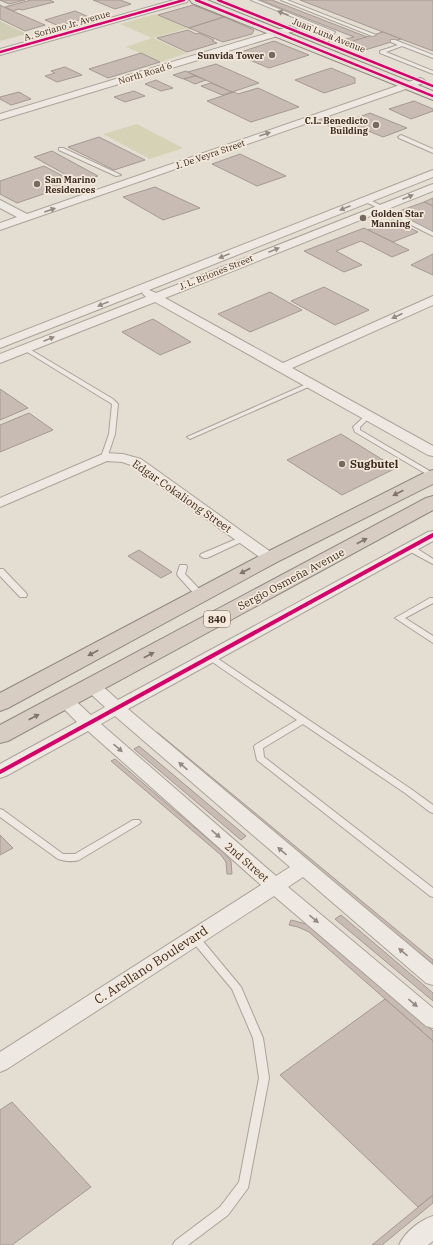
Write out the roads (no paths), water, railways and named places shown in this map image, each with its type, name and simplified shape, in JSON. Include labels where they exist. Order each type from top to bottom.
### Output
[{"type":"highway","name":"840","points":[[0,702],[270,558],[433,476]]},
{"type":"highway","name":"Sergio Osmeña Avenue","points":[[0,735],[433,502]]},
{"type":"main road","name":"Juan Luna Avenue","points":[[196,0],[392,79],[420,81],[433,86]]},
{"type":"main road","name":"Juan Luna Avenue","points":[[218,0],[325,42],[406,80],[433,96]]},
{"type":"street","name":"A. Soriano Jr. Avenue","points":[[0,46],[165,0]]},
{"type":"street","name":"A. Soriano Jr. Avenue","points":[[0,52],[184,0]]},
{"type":"street","name":"North Road 6","points":[[0,117],[291,29]]},
{"type":"street","points":[[377,85],[392,79]]},
{"type":"street","name":"J. De Veyra Street","points":[[0,227],[248,140],[406,80]]},
{"type":"street","name":"J. De Veyra Street","points":[[78,189],[317,106]]},
{"type":"street","points":[[234,135],[248,140]]},
{"type":"street","name":"J. L. Briones Street","points":[[0,344],[433,173]]},
{"type":"street","name":"J. L. Briones Street","points":[[0,359],[433,187]]},
{"type":"street","points":[[0,203],[26,218]]},
{"type":"street","points":[[0,216],[28,206]]},
{"type":"street","points":[[141,289],[433,452]]},
{"type":"street","points":[[287,371],[433,300]]},
{"type":"street","points":[[287,371],[433,312]]},
{"type":"street","name":"Edgar Cokaliong Street","points":[[0,504],[104,457],[124,458],[136,462],[270,558]]},
{"type":"street","points":[[0,772],[433,535]]},
{"type":"street","points":[[90,686],[433,977]]},
{"type":"street","name":"2nd Street","points":[[64,701],[276,887],[433,1020]]},
{"type":"street","name":"C. Arellano Boulevard","points":[[0,1063],[193,937],[276,887],[303,868]]},
{"type":"street","points":[[411,1245],[433,1226]]},
{"type":"lane","points":[[253,0],[333,32],[325,42]]},
{"type":"lane","points":[[283,0],[374,34]]},
{"type":"lane","points":[[393,41],[433,57]]},
{"type":"lane","points":[[402,45],[382,52],[433,73]]},
{"type":"lane","points":[[401,137],[433,151]]},
{"type":"lane","points":[[61,149],[118,175]]},
{"type":"lane","points":[[366,200],[433,234]]},
{"type":"lane","points":[[26,348],[111,400],[115,404],[112,434],[104,457]]},
{"type":"lane","points":[[190,437],[311,384]]},
{"type":"lane","points":[[368,416],[356,427],[357,431],[433,476]]},
{"type":"lane","points":[[204,556],[244,539]]},
{"type":"lane","points":[[410,548],[433,562]]},
{"type":"lane","points":[[184,567],[180,574],[200,595]]},
{"type":"lane","points":[[0,571],[23,595]]},
{"type":"lane","points":[[433,600],[399,618],[433,640]]},
{"type":"lane","points":[[211,657],[408,790],[433,810]]},
{"type":"lane","points":[[303,720],[258,747],[260,758],[433,894]]},
{"type":"lane","points":[[0,812],[61,857],[76,858],[136,822]]},
{"type":"lane","points":[[179,1245],[224,1211],[244,1184],[264,1078],[258,1038],[236,987],[193,937]]},
{"type":"place","name":"Sunvida Tower","points":[[272,55]]},
{"type":"place","name":"C.L. Benedicto Building","points":[[376,125]]},
{"type":"place","name":"San Marino Residences","points":[[37,184]]},
{"type":"place","name":"Golden Star Manning","points":[[363,218]]},
{"type":"place","name":"Sugbutel","points":[[342,464]]}]
